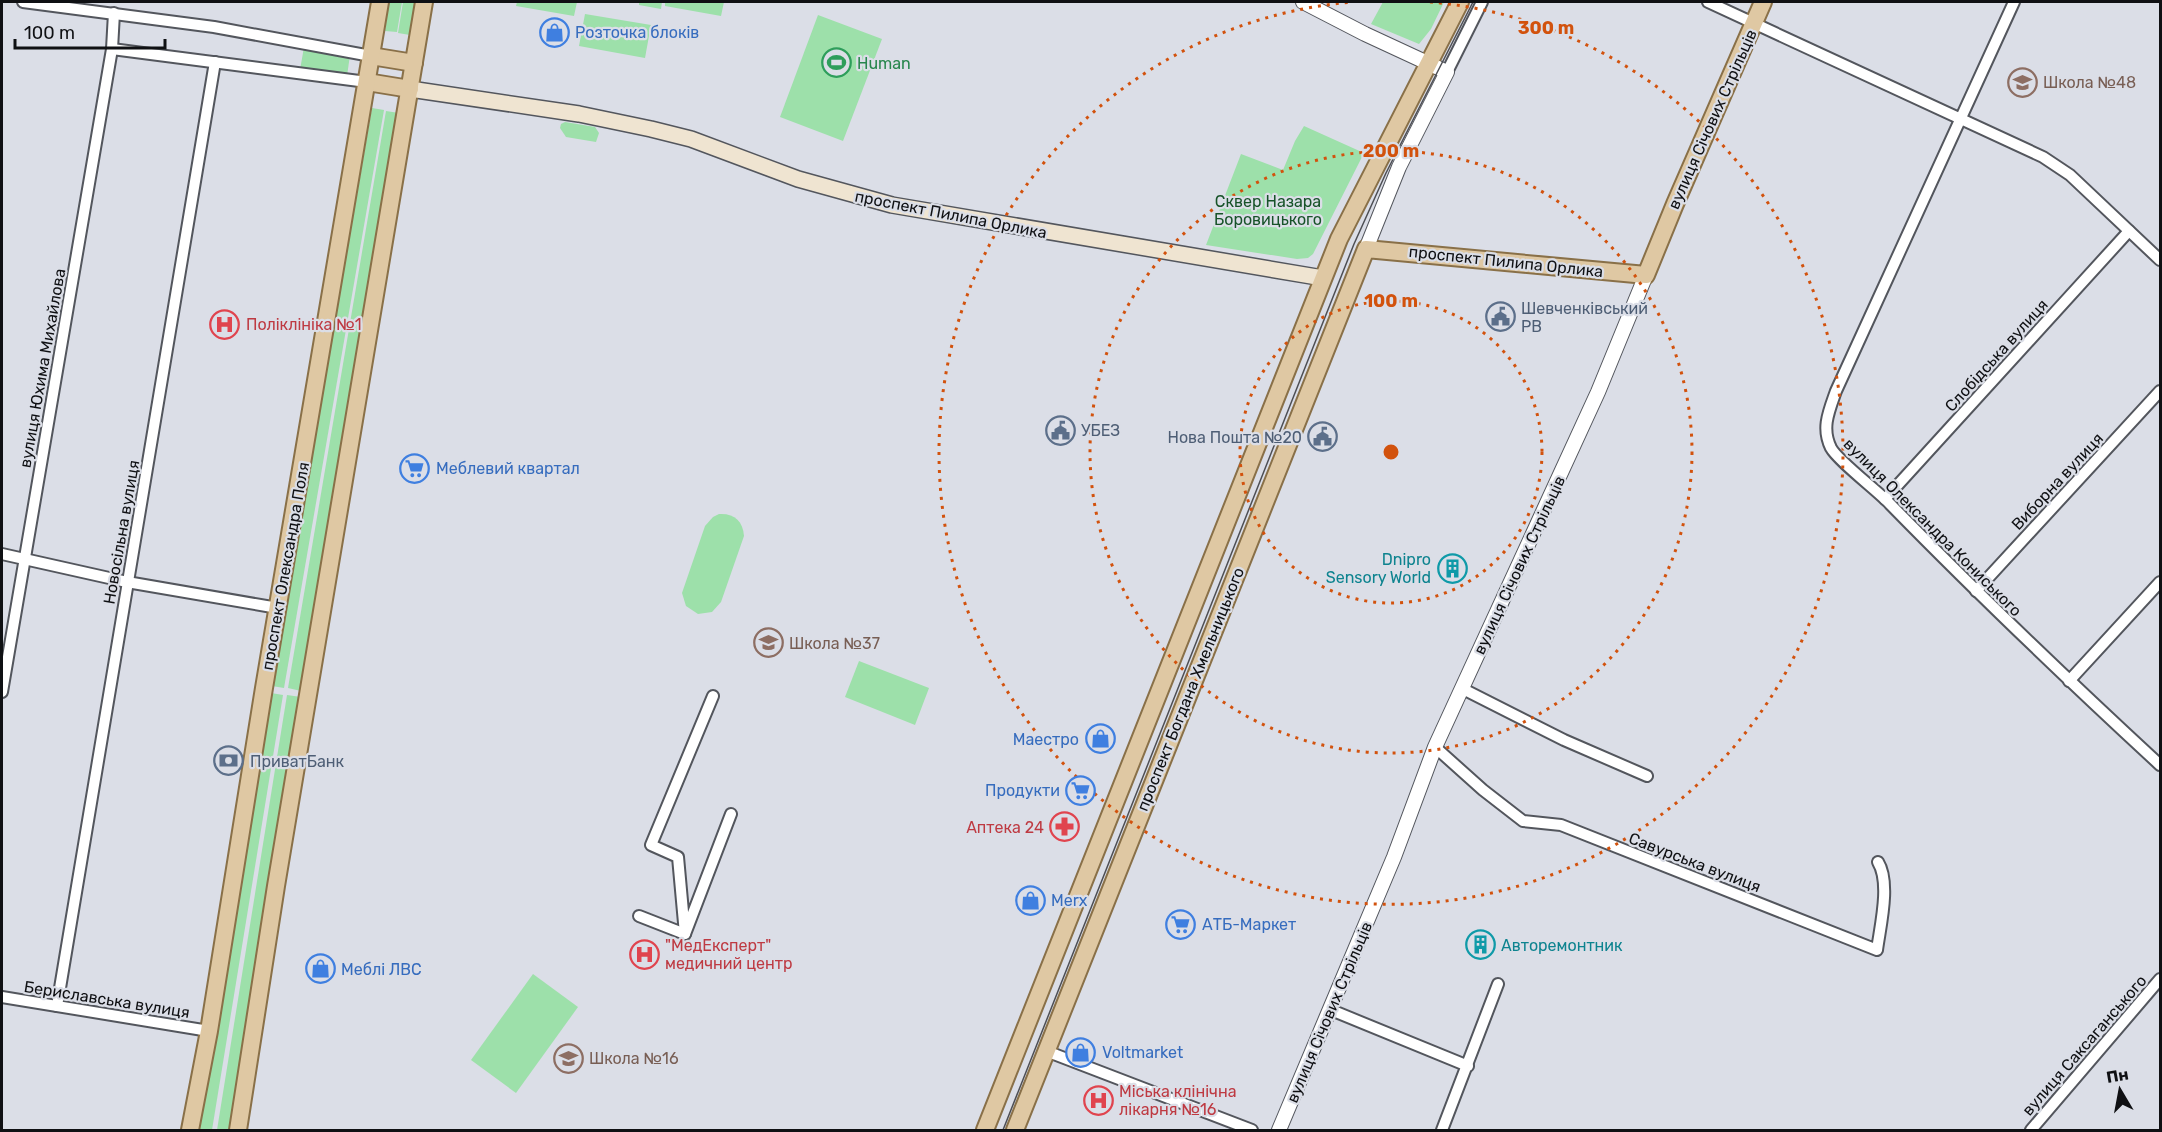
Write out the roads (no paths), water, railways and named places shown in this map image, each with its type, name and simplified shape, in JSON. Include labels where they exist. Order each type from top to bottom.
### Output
[{"type":"main road","name":"проспект Олександра Поля","points":[[190,1131],[380,2]]},
{"type":"main road","points":[[238,1131],[278,875],[424,2]]},
{"type":"main road","name":"проспект Богдана Хмельницького","points":[[985,1131],[1323,278],[1353,210],[1460,2]]},
{"type":"main road","name":"вулиця Січових Стрільців","points":[[1647,275],[1675,204],[1763,2]]},
{"type":"main road","points":[[371,56],[414,63]]},
{"type":"main road","points":[[367,82],[410,89]]},
{"type":"main road","name":"проспект Пилипа Орлика","points":[[410,89],[579,114],[651,129],[691,139],[798,179],[892,205],[1323,278]]},
{"type":"main road","name":"проспект Богдана Хмельницького","points":[[1015,1131],[1366,249]]},
{"type":"main road","name":"проспект Пилипа Орлика","points":[[1366,249],[1647,275]]},
{"type":"main road","points":[[1323,278],[1352,284]]},
{"type":"main road","points":[[1150,713],[1177,723]]},
{"type":"main road","points":[[1020,1042],[1046,1052]]},
{"type":"street","points":[[22,2],[214,27],[371,56]]},
{"type":"street","points":[[1303,2],[1447,72]]},
{"type":"street","points":[[1366,249],[1399,167],[1482,2]]},
{"type":"street","points":[[1708,2],[2043,157],[2070,175],[2160,260]]},
{"type":"street","name":"вулиця Олександра Кониського","points":[[2014,2],[1827,414],[1825,434],[1832,451],[1885,499],[2069,681],[2160,765]]},
{"type":"street","name":"вулиця Юхима Михайлова","points":[[2,692],[112,49],[114,13]]},
{"type":"street","points":[[112,49],[367,82]]},
{"type":"street","name":"Новосільна вулиця","points":[[57,1006],[215,62]]},
{"type":"street","name":"Слобідська вулиця","points":[[1885,499],[2129,231]]},
{"type":"street","name":"вулиця Січових Стрільців","points":[[1279,1131],[1412,814],[1435,747],[1598,392],[1647,275]]},
{"type":"street","name":"Виборна вулиця","points":[[1976,591],[2160,392]]},
{"type":"street","points":[[2,554],[128,582],[278,608]]},
{"type":"street","points":[[2069,681],[2160,582]]},
{"type":"street","points":[[1462,688],[1564,740],[1647,776]]},
{"type":"street","points":[[685,934],[678,857],[651,845],[713,696]]},
{"type":"street","name":"Савурська вулиця","points":[[1435,747],[1483,790],[1523,821],[1561,825],[1877,950],[1883,905],[1883,874],[1878,862]]},
{"type":"street","points":[[685,934],[731,814]]},
{"type":"street","points":[[639,916],[685,934]]},
{"type":"street","name":"вулиця Саксаганського","points":[[2031,1131],[2160,979]]},
{"type":"street","points":[[1442,1131],[1498,984]]},
{"type":"street","name":"Бериславська вулиця","points":[[2,997],[208,1031]]},
{"type":"street","points":[[1331,1010],[1467,1066]]},
{"type":"street","points":[[1046,1052],[1252,1131]]},
{"type":"tram line","points":[[1003,1130],[1354,244],[1386,173],[1473,2]]},
{"type":"place","name":"Розточка блоків","points":[[554,32]]},
{"type":"place","name":"Human","points":[[836,63]]},
{"type":"place","name":"Школа №48","points":[[2022,82]]},
{"type":"place","name":"Шевченківський РВ","points":[[1500,317]]},
{"type":"place","name":"Поліклініка №1","points":[[225,324]]},
{"type":"place","name":"УБЕЗ","points":[[1060,430]]},
{"type":"place","name":"Нова Пошта №20","points":[[1323,437]]},
{"type":"place","name":"Меблевий квартал","points":[[415,468]]},
{"type":"place","name":"Dnipro Sensory World","points":[[1452,568]]},
{"type":"place","name":"Школа №37","points":[[768,643]]},
{"type":"place","name":"Маестро","points":[[1100,739]]},
{"type":"place","name":"ПриватБанк","points":[[229,761]]},
{"type":"place","name":"Продукти","points":[[1081,790]]},
{"type":"place","name":"Аптека 24","points":[[1065,827]]},
{"type":"place","name":"Merx","points":[[1030,900]]},
{"type":"place","name":"АТБ-Маркет","points":[[1181,924]]},
{"type":"place","name":"Авторемонтник","points":[[1480,945]]},
{"type":"place","name":"\"МедЕксперт\" медичний центр","points":[[644,954]]},
{"type":"place","name":"Меблі ЛВС","points":[[320,969]]},
{"type":"place","name":"Voltmarket","points":[[1081,1052]]},
{"type":"place","name":"Школа №16","points":[[568,1058]]},
{"type":"place","name":"Міська клінічна лікарня №16","points":[[1098,1100]]},
{"type":"park label","name":"Сквер Назара Боровицького","points":[[1268,210]]}]
